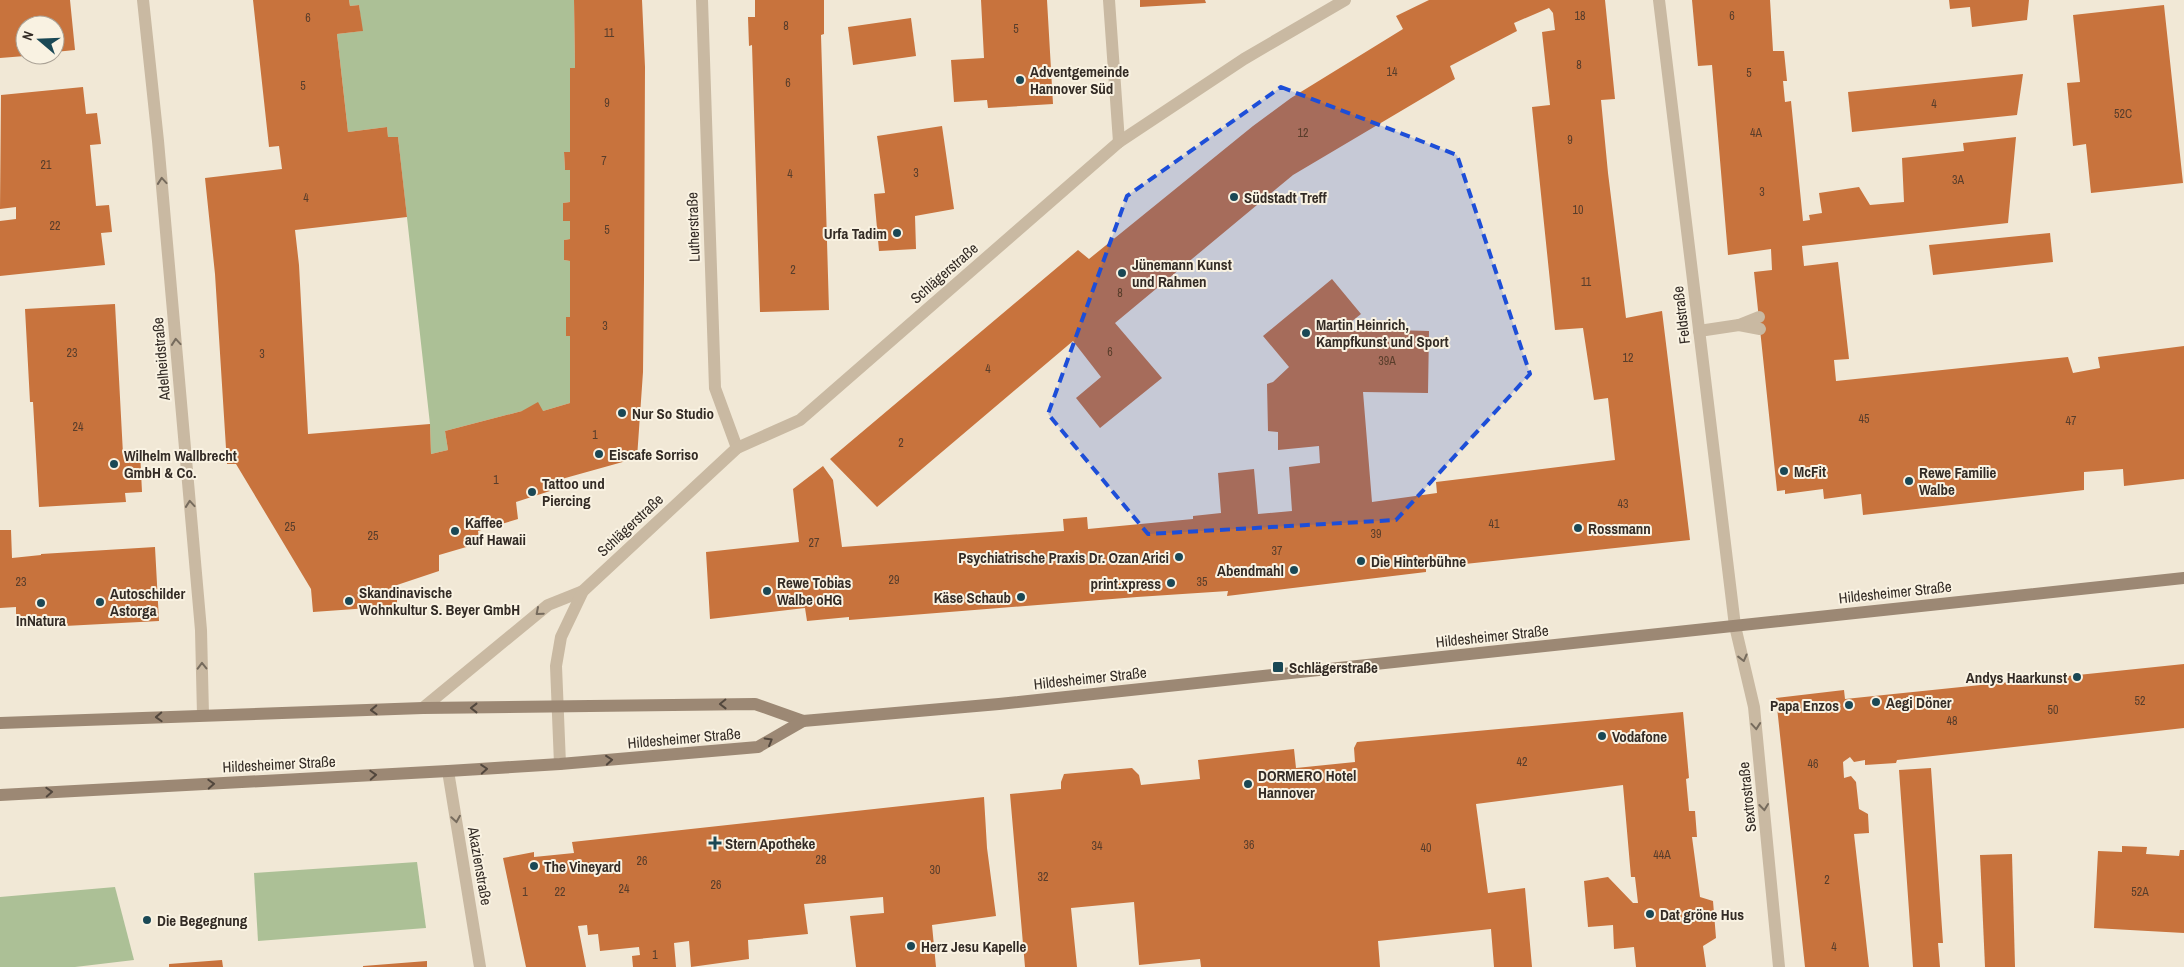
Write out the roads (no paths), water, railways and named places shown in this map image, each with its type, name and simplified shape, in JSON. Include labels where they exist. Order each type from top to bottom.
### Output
[{"type":"main road","name":"Hildesheimer Straße","points":[[0,723],[423,708],[755,704],[804,721],[999,704],[2184,578]]},
{"type":"main road","name":"Hildesheimer Straße","points":[[0,795],[560,764],[758,747],[804,721]]},
{"type":"street","name":"Adelheidstraße","points":[[143,0],[158,141],[200,620],[203,715]]},
{"type":"street","name":"Lutherstraße","points":[[702,0],[715,388],[737,448]]},
{"type":"street","points":[[1110,0],[1119,142]]},
{"type":"street","name":"Schlägerstraße","points":[[423,708],[548,605],[582,591],[737,448],[800,420],[1119,142],[1244,59],[1345,0]]},
{"type":"street","name":"Feldstraße","points":[[1659,0],[1735,626]]},
{"type":"street","points":[[1699,331],[1760,323]]},
{"type":"street","name":"Schlägerstraße","points":[[557,707],[556,666],[561,637],[582,591]]},
{"type":"street","name":"Sextrostraße","points":[[1735,626],[1754,706],[1779,967]]},
{"type":"street","points":[[557,707],[560,764]]},
{"type":"street","name":"Akazienstraße","points":[[448,771],[480,967]]},
{"type":"place","name":"Adventgemeinde Hannover Süd","points":[[1020,80]]},
{"type":"place","name":"Südstadt Treff","points":[[1234,197]]},
{"type":"place","name":"Urfa Tadim","points":[[897,233]]},
{"type":"place","name":"Jünemann Kunst und Rahmen","points":[[1122,273]]},
{"type":"place","name":"Martin Heinrich, Kampfkunst und Sport","points":[[1306,333]]},
{"type":"place","name":"Nur So Studio","points":[[622,413]]},
{"type":"place","name":"Eiscafe Sorriso","points":[[599,454]]},
{"type":"place","name":"Wilhelm Wallbrecht GmbH & Co.","points":[[114,464]]},
{"type":"place","name":"McFit","points":[[1784,471]]},
{"type":"place","name":"Rewe Familie Walbe","points":[[1909,481]]},
{"type":"place","name":"Tattoo und Piercing","points":[[532,492]]},
{"type":"place","name":"Rossmann","points":[[1578,528]]},
{"type":"place","name":"Kaffee auf Hawaii","points":[[455,531]]},
{"type":"place","name":"Psychiatrische Praxis Dr. Ozan Arici","points":[[1179,557]]},
{"type":"place","name":"Die Hinterbühne","points":[[1361,561]]},
{"type":"place","name":"Abendmahl","points":[[1294,570]]},
{"type":"place","name":"print.xpress","points":[[1171,583]]},
{"type":"place","name":"Rewe Tobias Walbe oHG","points":[[767,591]]},
{"type":"place","name":"Käse Schaub","points":[[1021,597]]},
{"type":"place","name":"Skandinavische Wohnkultur S. Beyer GmbH","points":[[349,601]]},
{"type":"place","name":"Autoschilder Astorga","points":[[100,602]]},
{"type":"place","name":"InNatura","points":[[41,603]]},
{"type":"place","name":"Schlägerstraße","points":[[1278,667]]},
{"type":"place","name":"Andys Haarkunst","points":[[2077,677]]},
{"type":"place","name":"Aegi Döner","points":[[1876,702]]},
{"type":"place","name":"Papa Enzos","points":[[1849,705]]},
{"type":"place","name":"Vodafone","points":[[1602,736]]},
{"type":"place","name":"DORMERO Hotel Hannover","points":[[1248,784]]},
{"type":"place","name":"Stern Apotheke","points":[[715,843]]},
{"type":"place","name":"The Vineyard","points":[[534,866]]},
{"type":"place","name":"Dat gröne Hus","points":[[1650,914]]},
{"type":"place","name":"Die Begegnung","points":[[147,920]]},
{"type":"place","name":"Herz Jesu Kapelle","points":[[911,946]]}]
